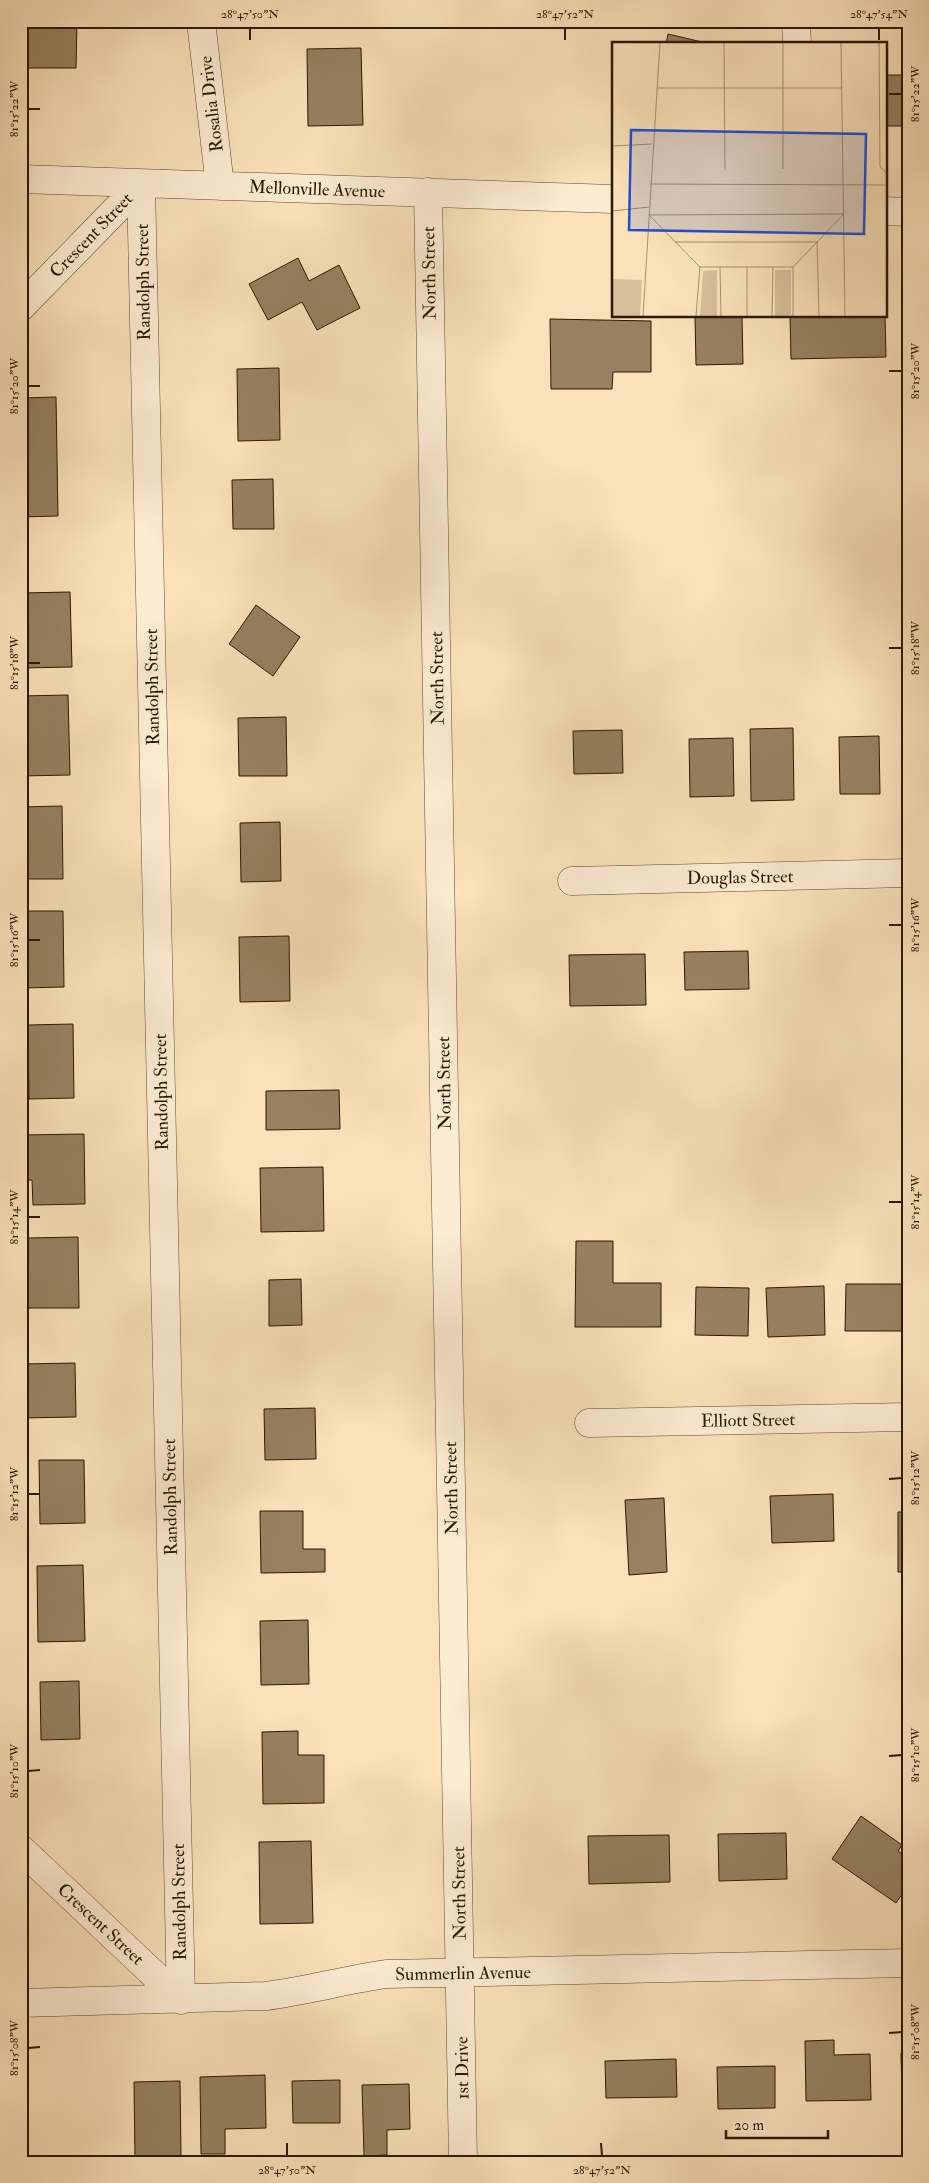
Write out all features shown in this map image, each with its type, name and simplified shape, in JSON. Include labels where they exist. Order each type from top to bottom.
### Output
[{"type":"street","name":"Rosalia Drive","points":[[201,21],[220,186]]},
{"type":"street","points":[[796,21],[797,42]]},
{"type":"street","name":"Mellonville Avenue","points":[[21,180],[612,199]]},
{"type":"street","name":"Crescent Street","points":[[21,307],[141,184]]},
{"type":"street","name":"Randolph Street","points":[[141,184],[182,2000]]},
{"type":"street","name":"North Street","points":[[428,192],[460,1973]]},
{"type":"street","points":[[886,211],[908,212]]},
{"type":"street","name":"Douglas Street","points":[[572,881],[908,873]]},
{"type":"street","name":"Elliott Street","points":[[589,1423],[908,1418]]},
{"type":"street","name":"Crescent Street","points":[[21,1849],[182,2000]]},
{"type":"street","name":"Summerlin Avenue","points":[[21,2003],[182,2000],[266,1996],[301,1992],[350,1979],[386,1974],[908,1963]]},
{"type":"street","name":"1st Drive","points":[[460,1973],[463,2162]]},
{"type":"building","points":[[28,21],[77,21],[76,68],[27,68]]},
{"type":"building","points":[[668,34],[702,42],[666,42]]},
{"type":"building","points":[[361,48],[363,125],[308,126],[307,49]]},
{"type":"building","points":[[886,75],[908,75],[908,126],[886,126]]},
{"type":"building","points":[[298,258],[309,281],[339,265],[360,308],[317,330],[302,302],[268,320],[249,284]]},
{"type":"building","points":[[695,318],[742,318],[743,364],[696,365]]},
{"type":"building","points":[[790,318],[885,318],[886,357],[791,359]]},
{"type":"building","points":[[550,319],[651,321],[651,372],[613,372],[612,389],[551,389]]},
{"type":"building","points":[[279,368],[280,440],[238,441],[237,369]]},
{"type":"building","points":[[56,397],[58,516],[21,517],[21,398]]},
{"type":"building","points":[[273,479],[274,529],[233,529],[232,480]]},
{"type":"building","points":[[70,592],[72,667],[21,668],[21,593]]},
{"type":"building","points":[[256,605],[300,637],[273,676],[229,644]]},
{"type":"building","points":[[68,695],[70,775],[21,776],[21,696]]},
{"type":"building","points":[[286,717],[287,776],[239,776],[238,718]]},
{"type":"building","points":[[793,728],[794,800],[751,801],[750,729]]},
{"type":"building","points":[[622,730],[623,773],[574,774],[573,731]]},
{"type":"building","points":[[879,736],[880,794],[840,794],[839,737]]},
{"type":"building","points":[[733,738],[734,796],[690,797],[689,739]]},
{"type":"building","points":[[62,806],[63,879],[21,879],[21,807]]},
{"type":"building","points":[[280,822],[281,881],[241,882],[240,823]]},
{"type":"building","points":[[21,911],[63,911],[64,987],[21,988]]},
{"type":"building","points":[[289,936],[290,1001],[240,1002],[239,937]]},
{"type":"building","points":[[748,951],[749,989],[685,990],[684,952]]},
{"type":"building","points":[[645,954],[646,1005],[570,1006],[569,955]]},
{"type":"building","points":[[73,1024],[74,1098],[29,1099],[28,1025]]},
{"type":"building","points":[[339,1090],[340,1129],[266,1130],[266,1091]]},
{"type":"building","points":[[84,1134],[85,1204],[33,1205],[32,1180],[21,1180],[21,1135]]},
{"type":"building","points":[[323,1167],[324,1231],[261,1232],[260,1168]]},
{"type":"building","points":[[78,1237],[79,1308],[28,1308],[27,1238]]},
{"type":"building","points":[[576,1241],[613,1241],[613,1283],[661,1283],[661,1327],[575,1327]]},
{"type":"building","points":[[301,1279],[302,1325],[269,1326],[269,1280]]},
{"type":"building","points":[[846,1284],[903,1284],[903,1331],[845,1331]]},
{"type":"building","points":[[824,1286],[825,1335],[768,1337],[766,1288]]},
{"type":"building","points":[[696,1287],[749,1288],[748,1336],[695,1335]]},
{"type":"building","points":[[75,1363],[76,1417],[21,1418],[21,1364]]},
{"type":"building","points":[[315,1408],[316,1459],[265,1460],[264,1409]]},
{"type":"building","points":[[39,1460],[84,1460],[85,1523],[40,1524]]},
{"type":"building","points":[[833,1494],[834,1541],[772,1543],[770,1496]]},
{"type":"building","points":[[664,1498],[667,1572],[629,1575],[625,1500]]},
{"type":"building","points":[[260,1511],[303,1511],[303,1549],[325,1549],[325,1572],[261,1573]]},
{"type":"building","points":[[898,1512],[908,1512],[908,1572],[898,1572]]},
{"type":"building","points":[[83,1565],[85,1641],[38,1642],[37,1566]]},
{"type":"building","points":[[308,1620],[309,1684],[261,1685],[260,1621]]},
{"type":"building","points":[[79,1681],[80,1739],[41,1740],[40,1682]]},
{"type":"building","points":[[298,1731],[298,1755],[324,1755],[324,1803],[263,1804],[262,1732]]},
{"type":"building","points":[[861,1816],[902,1845],[898,1851],[908,1858],[908,1886],[896,1903],[832,1859]]},
{"type":"building","points":[[786,1833],[787,1879],[719,1881],[718,1834]]},
{"type":"building","points":[[669,1835],[670,1882],[589,1884],[588,1836]]},
{"type":"building","points":[[311,1841],[313,1923],[260,1924],[259,1842]]},
{"type":"building","points":[[834,2040],[834,2055],[870,2054],[871,2100],[806,2101],[805,2041]]},
{"type":"building","points":[[901,2053],[908,2053],[908,2096],[902,2096]]},
{"type":"building","points":[[676,2059],[677,2097],[606,2098],[605,2061]]},
{"type":"building","points":[[775,2066],[775,2108],[718,2109],[717,2067]]},
{"type":"building","points":[[265,2075],[266,2128],[225,2129],[225,2154],[201,2154],[200,2077]]},
{"type":"building","points":[[340,2080],[340,2123],[293,2123],[292,2081]]},
{"type":"building","points":[[180,2081],[181,2157],[135,2158],[134,2082]]},
{"type":"building","points":[[21,2084],[24,2084],[27,2162],[21,2162]]},
{"type":"building","points":[[409,2084],[410,2129],[387,2130],[387,2155],[364,2156],[362,2085]]}]
